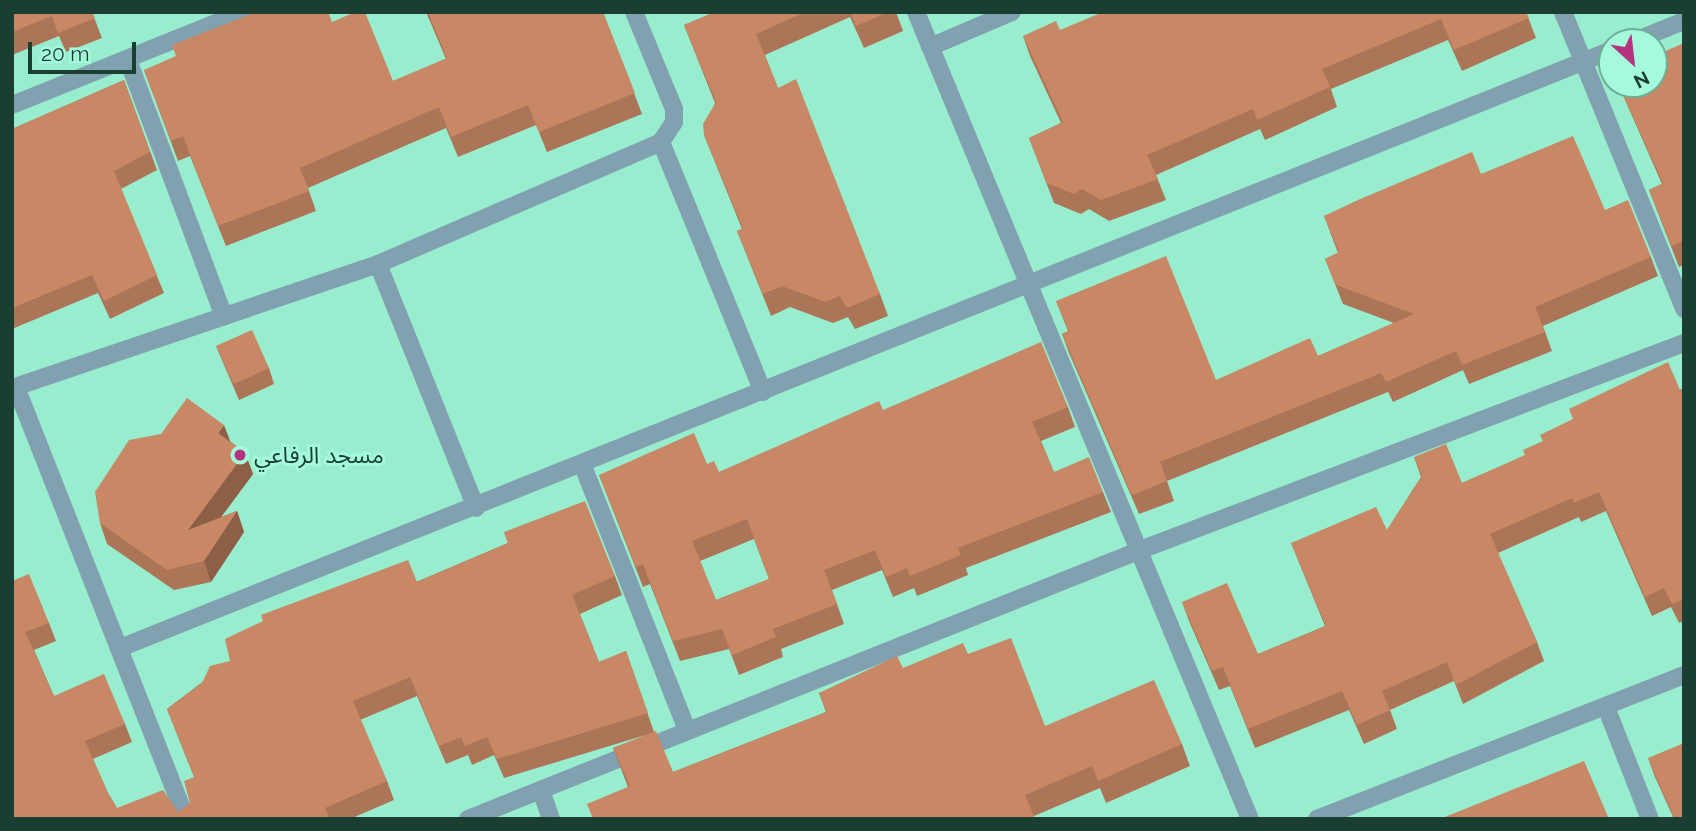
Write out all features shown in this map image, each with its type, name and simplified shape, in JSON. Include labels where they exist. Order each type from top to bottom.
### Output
[{"type":"street","points":[[186,819],[14,388],[378,264],[661,142],[674,122],[674,109],[634,12]]},
{"type":"street","points":[[916,12],[1143,549],[1250,819]]},
{"type":"street","points":[[930,47],[1012,12]]},
{"type":"street","points":[[1563,12],[1684,309]]},
{"type":"street","points":[[12,104],[241,13]]},
{"type":"street","points":[[1667,28],[1684,21]]},
{"type":"street","points":[[120,648],[583,466],[1598,55]]},
{"type":"street","points":[[128,60],[224,317]]},
{"type":"street","points":[[661,142],[763,392]]},
{"type":"street","points":[[378,264],[476,508]]},
{"type":"street","points":[[468,819],[686,728],[1143,549],[1684,344]]},
{"type":"street","points":[[583,466],[686,728]]},
{"type":"street","points":[[1317,819],[1684,675]]},
{"type":"street","points":[[1606,707],[1650,819]]},
{"type":"street","points":[[541,790],[551,819]]},
{"type":"building","points":[[12,12],[92,12],[95,18],[58,33],[52,16],[12,32]]},
{"type":"building","points":[[256,12],[328,12],[332,22],[355,12],[365,12],[393,81],[447,58],[428,12],[603,12],[635,93],[539,132],[528,105],[451,137],[439,107],[300,168],[309,191],[218,226],[183,136],[171,141],[144,70],[176,56],[172,45]]},
{"type":"building","points":[[715,12],[805,12],[756,34],[778,88],[796,79],[880,294],[847,308],[840,296],[825,302],[782,286],[763,294],[737,231],[743,228],[704,135],[703,124],[716,102],[684,25]]},
{"type":"building","points":[[850,12],[888,12],[856,26]]},
{"type":"building","points":[[1103,12],[1526,12],[1529,18],[1454,50],[1441,19],[1322,69],[1330,87],[1257,120],[1253,109],[1147,155],[1158,179],[1101,200],[1082,189],[1074,194],[1047,183],[1029,138],[1063,122],[1023,36],[1056,21],[1060,30]]},
{"type":"building","points":[[1684,43],[1684,241],[1672,246],[1649,190],[1663,183],[1624,98],[1668,98],[1668,50]]},
{"type":"building","points":[[124,80],[150,152],[114,171],[157,275],[104,301],[92,275],[12,308],[12,129]]},
{"type":"building","points":[[1573,136],[1605,210],[1628,200],[1651,257],[1535,307],[1545,332],[1462,365],[1456,351],[1386,382],[1381,373],[1160,462],[1167,481],[1132,495],[1062,334],[1069,331],[1056,301],[1166,256],[1216,380],[1310,338],[1318,356],[1414,314],[1336,285],[1325,259],[1339,252],[1324,216],[1472,152],[1481,174]]},
{"type":"building","points":[[252,330],[269,368],[233,384],[216,346]]},
{"type":"building","points":[[1041,342],[1068,407],[1032,422],[1054,472],[1089,457],[1103,492],[958,548],[961,555],[910,576],[907,568],[886,577],[875,550],[824,570],[837,604],[773,629],[776,637],[732,655],[722,629],[673,641],[643,564],[636,567],[599,475],[694,433],[707,464],[714,461],[719,472],[879,401],[883,410]],"holes":[[[747,519],[769,579],[716,600],[692,541]]]},
{"type":"building","points":[[1668,362],[1680,390],[1684,388],[1684,599],[1672,604],[1664,588],[1645,597],[1599,492],[1574,503],[1572,498],[1490,534],[1537,642],[1456,685],[1447,662],[1382,691],[1390,710],[1357,725],[1342,691],[1248,729],[1223,667],[1212,671],[1182,602],[1227,583],[1258,654],[1326,626],[1291,543],[1376,507],[1387,530],[1422,476],[1414,457],[1446,444],[1462,483],[1525,455],[1523,450],[1543,441],[1540,435],[1573,419],[1569,409]]},
{"type":"building","points":[[187,398],[224,425],[218,433],[245,453],[188,530],[237,511],[204,561],[167,570],[100,523],[95,492],[129,440],[161,434]]},
{"type":"building","points":[[585,501],[615,576],[572,595],[599,662],[626,651],[648,713],[497,759],[487,737],[465,746],[461,737],[439,746],[410,677],[353,701],[387,781],[325,808],[329,818],[327,819],[12,819],[12,581],[29,574],[49,623],[25,632],[54,696],[104,674],[125,724],[85,741],[117,808],[163,790],[178,812],[190,803],[184,781],[194,777],[167,709],[202,683],[210,666],[230,661],[225,639],[263,621],[261,615],[408,560],[417,582],[508,543],[504,532]]},
{"type":"building","points":[[1011,638],[1045,726],[1154,680],[1182,744],[1098,781],[1092,766],[1025,795],[1035,819],[593,819],[587,804],[630,786],[613,748],[656,731],[673,772],[827,712],[819,693],[897,656],[903,668],[963,643],[968,654]]},
{"type":"building","points":[[1684,743],[1684,819],[1675,819],[1648,758]]},
{"type":"building","points":[[1584,761],[1609,819],[1440,819]]},
{"type":"place","name":"مسجد الرفاعي","points":[[240,455]]}]
